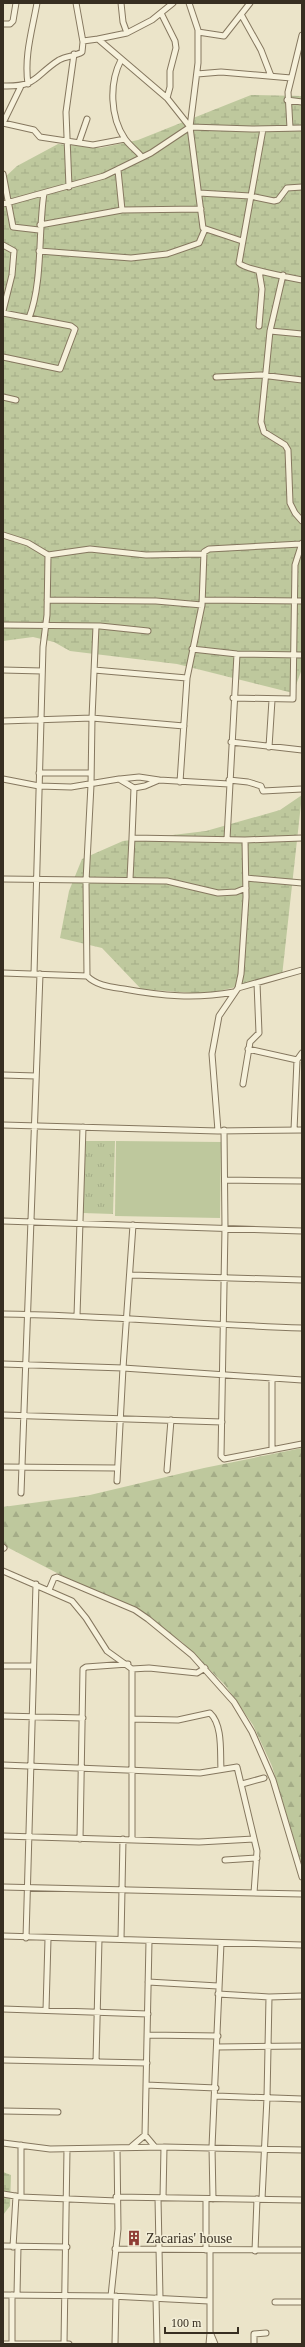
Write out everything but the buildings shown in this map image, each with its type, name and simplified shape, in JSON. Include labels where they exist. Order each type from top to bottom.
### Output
[{"type":"street","points":[[3,24],[10,24],[13,21],[16,3]]},
{"type":"street","points":[[28,84],[26,63],[31,26],[37,3]]},
{"type":"street","points":[[3,86],[21,86],[36,81],[61,59],[82,52],[83,41],[76,3]]},
{"type":"street","points":[[121,3],[123,22],[127,33]]},
{"type":"street","points":[[83,41],[127,33],[152,20],[174,3]]},
{"type":"street","points":[[39,251],[131,258],[167,254],[199,243],[205,229],[200,209],[190,127],[197,74],[198,32],[189,3]]},
{"type":"street","points":[[198,32],[224,36],[242,16],[250,3]]},
{"type":"street","points":[[161,13],[176,48],[170,71],[170,87],[167,98]]},
{"type":"street","points":[[242,16],[261,50],[272,76]]},
{"type":"street","points":[[290,128],[287,100],[302,35]]},
{"type":"street","points":[[98,39],[167,98],[190,127]]},
{"type":"street","points":[[69,187],[66,112],[74,54]]},
{"type":"street","points":[[121,60],[114,78],[113,109],[125,139],[142,157]]},
{"type":"street","points":[[197,74],[221,72],[291,78]]},
{"type":"street","points":[[21,86],[3,124],[34,130],[40,137],[68,140],[93,145],[125,139]]},
{"type":"street","points":[[287,100],[302,102]]},
{"type":"street","points":[[79,142],[87,119]]},
{"type":"street","points":[[3,204],[69,187],[118,170],[190,127],[263,129],[302,128]]},
{"type":"street","points":[[263,129],[239,263],[243,267],[302,280]]},
{"type":"street","points":[[118,170],[122,210]]},
{"type":"street","points":[[3,174],[13,226],[40,227],[122,210],[200,209]]},
{"type":"street","points":[[199,193],[250,196],[278,200],[287,188],[302,187]]},
{"type":"street","points":[[29,318],[38,272],[40,227],[44,194]]},
{"type":"street","points":[[205,229],[242,241]]},
{"type":"street","points":[[3,245],[14,251],[12,275],[3,312],[75,328],[63,367],[59,369],[3,356]]},
{"type":"street","points":[[259,271],[262,289],[259,326]]},
{"type":"street","points":[[283,275],[270,331],[264,375],[261,422],[264,432],[286,445],[288,450],[290,503],[295,513],[302,521]]},
{"type":"street","points":[[270,331],[302,334]]},
{"type":"street","points":[[216,377],[264,375],[302,380]]},
{"type":"street","points":[[3,397],[16,400]]},
{"type":"street","points":[[3,535],[28,543],[48,555],[90,549],[146,555],[203,554],[209,549],[302,544],[295,565],[293,699],[272,700],[233,698]]},
{"type":"street","points":[[180,782],[187,678],[202,602],[203,554]]},
{"type":"street","points":[[21,1493],[26,1365],[26,1314],[36,1076],[39,773],[42,671],[47,600],[48,555]]},
{"type":"street","points":[[47,600],[202,602],[302,601]]},
{"type":"street","points":[[3,626],[96,626],[148,631]]},
{"type":"street","points":[[87,976],[86,881],[91,785],[96,626]]},
{"type":"street","points":[[192,649],[237,654],[302,655]]},
{"type":"street","points":[[227,839],[233,698],[237,654]]},
{"type":"street","points":[[3,670],[42,671]]},
{"type":"street","points":[[94,670],[187,678]]},
{"type":"street","points":[[269,747],[272,700]]},
{"type":"street","points":[[3,721],[92,718],[184,726]]},
{"type":"street","points":[[231,742],[302,750]]},
{"type":"street","points":[[39,773],[91,773]]},
{"type":"street","points":[[3,779],[39,786],[71,787],[91,785],[119,779],[144,777],[180,782],[248,782],[261,786],[263,790],[302,789]]},
{"type":"street","points":[[119,779],[134,788],[145,786],[159,780]]},
{"type":"street","points":[[130,879],[134,788]]},
{"type":"street","points":[[132,838],[245,840],[302,838]]},
{"type":"street","points":[[238,988],[246,897],[245,840]]},
{"type":"street","points":[[246,878],[302,883]]},
{"type":"street","points":[[3,879],[86,881],[130,879],[167,881],[211,893],[236,892],[246,888]]},
{"type":"street","points":[[236,892],[246,897]]},
{"type":"street","points":[[302,970],[238,988],[219,1016],[212,1054],[225,1180],[221,1454],[224,1459],[302,1444]]},
{"type":"street","points":[[3,973],[87,976],[96,983],[160,996],[209,997],[234,992]]},
{"type":"street","points":[[243,1084],[250,1042],[259,1033],[257,983]]},
{"type":"street","points":[[248,1049],[300,1057],[294,1130]]},
{"type":"street","points":[[3,1075],[36,1076]]},
{"type":"street","points":[[3,1125],[221,1130],[302,1130]]},
{"type":"street","points":[[77,1316],[82,1127]]},
{"type":"street","points":[[225,1180],[302,1181]]},
{"type":"street","points":[[3,1221],[302,1231]]},
{"type":"street","points":[[117,1481],[133,1225]]},
{"type":"street","points":[[131,1275],[302,1280]]},
{"type":"street","points":[[3,1314],[128,1318],[224,1325],[302,1328]]},
{"type":"street","points":[[3,1364],[123,1368],[223,1376],[302,1380]]},
{"type":"street","points":[[272,1379],[272,1450]]},
{"type":"street","points":[[3,1415],[222,1422]]},
{"type":"street","points":[[167,1470],[171,1420]]},
{"type":"street","points":[[3,1467],[117,1468]]},
{"type":"street","points":[[3,1571],[36,1584],[76,1605],[107,1651],[128,1664],[132,1669],[132,1839]]},
{"type":"street","points":[[48,1590],[54,1578],[57,1577],[135,1610],[164,1630],[205,1668],[234,1702],[252,1732],[273,1780],[302,1878]]},
{"type":"street","points":[[26,1938],[36,1584]]},
{"type":"street","points":[[80,1839],[83,1669],[86,1667],[128,1664]]},
{"type":"street","points":[[3,1666],[33,1666]]},
{"type":"street","points":[[132,1669],[149,1668],[197,1672],[205,1668]]},
{"type":"street","points":[[132,1719],[178,1720],[210,1713],[215,1719],[218,1732],[221,1769]]},
{"type":"street","points":[[3,1716],[82,1718]]},
{"type":"street","points":[[3,1765],[82,1770],[207,1773],[221,1769],[239,1768],[257,1858],[254,1893]]},
{"type":"street","points":[[242,1784],[264,1778]]},
{"type":"street","points":[[3,1836],[205,1842],[254,1839]]},
{"type":"street","points":[[121,1939],[123,1839]]},
{"type":"street","points":[[225,1860],[257,1858]]},
{"type":"street","points":[[3,1887],[302,1894]]},
{"type":"street","points":[[3,1936],[48,1939],[121,1939],[302,1945]]},
{"type":"street","points":[[46,2010],[48,1939]]},
{"type":"street","points":[[96,2062],[96,2011],[100,1939]]},
{"type":"street","points":[[149,1940],[145,2135],[155,2147]]},
{"type":"street","points":[[209,2344],[208,2250],[212,2147],[216,2096],[218,1986],[221,1943]]},
{"type":"street","points":[[148,1982],[218,1986]]},
{"type":"street","points":[[218,1994],[269,1997],[302,1996]]},
{"type":"street","points":[[255,2251],[267,2098],[269,1997]]},
{"type":"street","points":[[3,2009],[96,2011],[148,2014]]},
{"type":"street","points":[[148,2035],[218,2036]]},
{"type":"street","points":[[217,2047],[302,2046]]},
{"type":"street","points":[[3,2060],[147,2063]]},
{"type":"street","points":[[146,2085],[216,2088]]},
{"type":"street","points":[[216,2096],[302,2100]]},
{"type":"street","points":[[3,2111],[58,2112]]},
{"type":"street","points":[[131,2147],[145,2135]]},
{"type":"street","points":[[3,2144],[37,2148],[68,2149],[212,2147],[302,2150]]},
{"type":"street","points":[[12,2344],[21,2145]]},
{"type":"street","points":[[156,2344],[160,2249],[160,2198],[164,2147]]},
{"type":"street","points":[[115,2344],[115,2249],[118,2229],[116,2199],[117,2148]]},
{"type":"street","points":[[64,2344],[68,2149]]},
{"type":"street","points":[[3,2194],[18,2197],[67,2199],[160,2198],[210,2200],[302,2200]]},
{"type":"street","points":[[3,2246],[67,2248]]},
{"type":"street","points":[[115,2249],[255,2251],[302,2250]]},
{"type":"street","points":[[3,2294],[114,2296],[209,2301]]},
{"type":"street","points":[[274,2302],[302,2302]]},
{"type":"street","points":[[210,2332],[215,2344]]},
{"type":"street","points":[[254,2344],[254,2334],[266,2333]]},
{"type":"street","points":[[3,2344],[69,2344]]},
{"type":"green space","points":[[251,95],[302,96],[302,669],[293,693],[177,664],[70,651],[54,642],[33,637],[3,641],[3,179],[17,166],[58,144],[100,148],[138,140]]},
{"type":"green space","points":[[302,795],[282,976],[206,994],[141,989],[102,948],[60,938],[69,891],[82,859],[123,841],[206,831],[280,810]]},
{"type":"green space","points":[[85,1141],[115,1141],[113,1214],[83,1213]]},
{"type":"green space","points":[[116,1141],[221,1142],[220,1218],[115,1216]]},
{"type":"green space","points":[[302,1448],[302,1866],[272,1766],[253,1725],[225,1685],[182,1642],[135,1608],[82,1586],[3,1545],[3,1507],[90,1495],[204,1468]]},
{"type":"green space","points":[[3,2172],[11,2175],[10,2206],[3,2215]]},
{"type":"place","name":"Zacarias' house","points":[[134,2238]]}]
